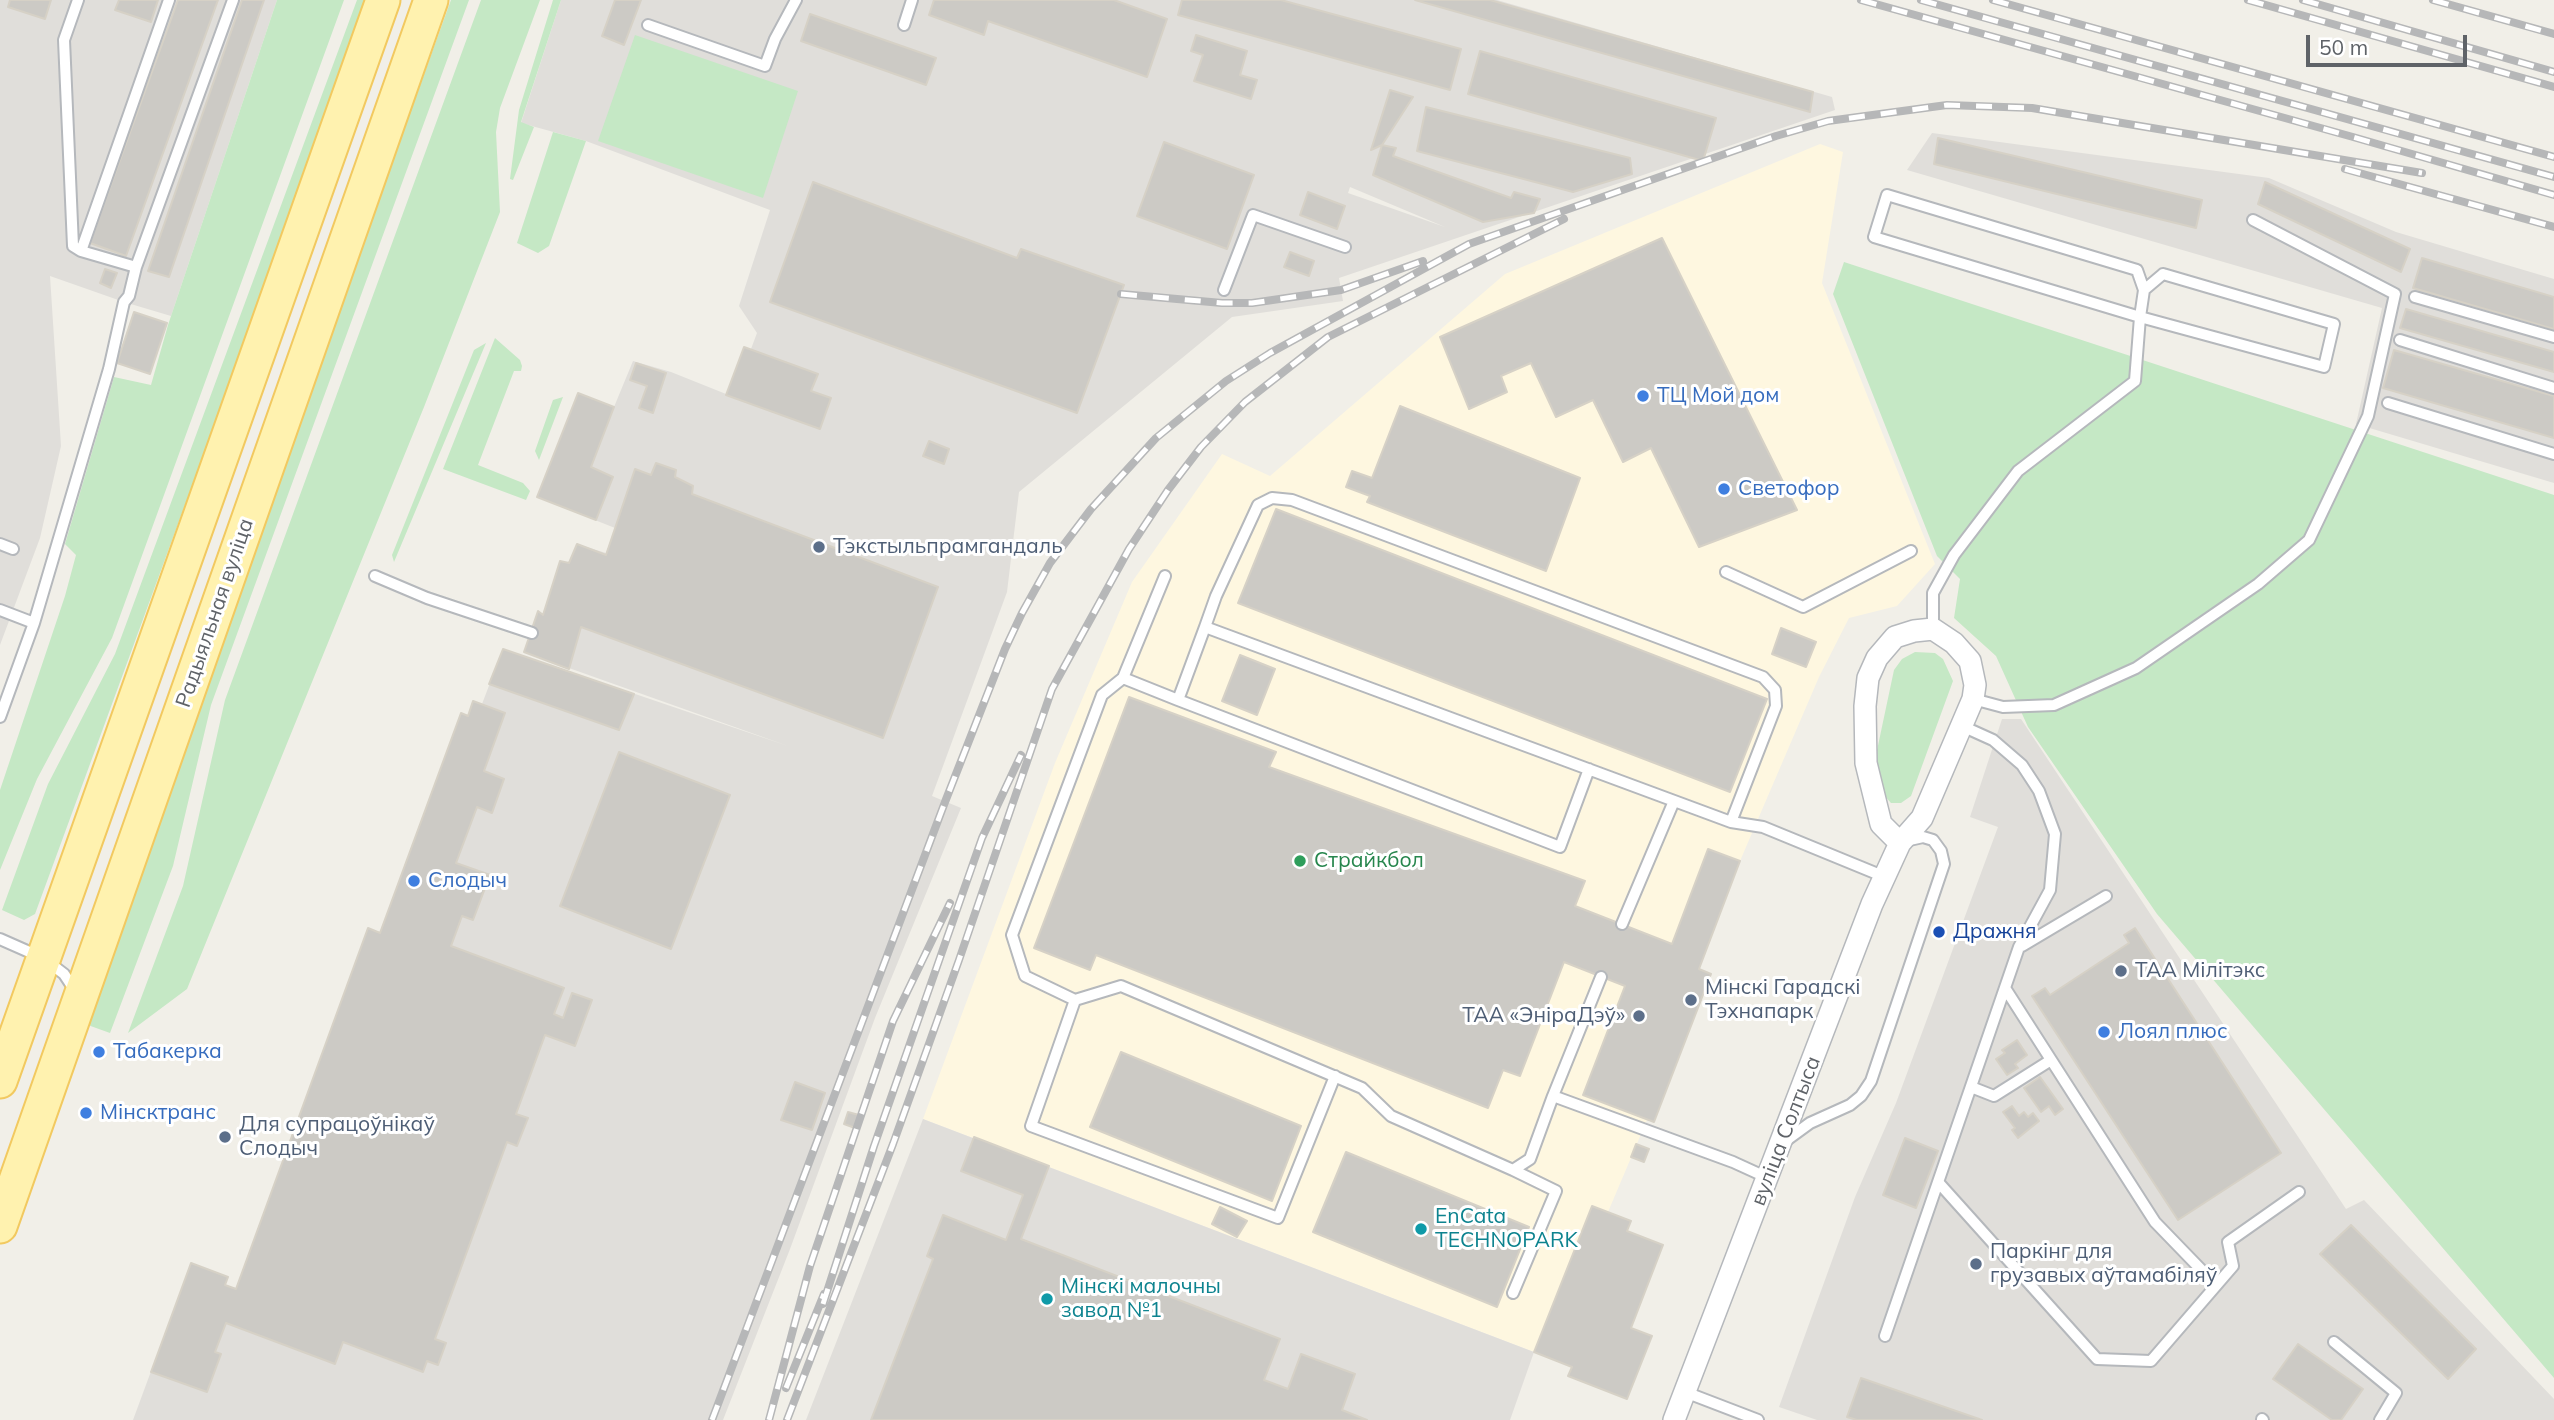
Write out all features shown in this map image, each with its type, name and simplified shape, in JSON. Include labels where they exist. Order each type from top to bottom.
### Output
[{"type":"main road","points":[[0,1081],[383,0]]},
{"type":"main road","name":"Радыяльная вуліца","points":[[0,1226],[431,0]]},
{"type":"street","name":"вуліца Солтыса","points":[[1674,1420],[1872,904],[1900,843],[1922,818],[1973,699],[1975,685],[1970,661],[1954,643],[1933,629]]},
{"type":"street","points":[[1900,843],[1881,824],[1866,763],[1865,706],[1868,678],[1877,658],[1895,638],[1914,631],[1933,629]]},
{"type":"lane","points":[[78,0],[64,40],[73,246],[81,251],[136,267]]},
{"type":"lane","points":[[81,251],[169,0]]},
{"type":"lane","points":[[0,717],[34,623],[136,267],[233,0]]},
{"type":"lane","points":[[648,24],[765,65],[775,39],[796,0]]},
{"type":"lane","points":[[904,25],[912,0]]},
{"type":"lane","points":[[1933,629],[1933,593],[1954,555],[2018,471],[2135,381],[2140,317],[2144,290],[2137,270],[1887,195],[1874,237],[2140,317],[2324,367],[2334,324],[2163,274],[2144,290]]},
{"type":"lane","points":[[1224,290],[1253,215],[1345,247]]},
{"type":"lane","points":[[1973,699],[2003,706],[2054,705],[2137,668],[2258,584],[2309,540],[2368,416],[2395,293],[2253,220]]},
{"type":"lane","points":[[2415,297],[2554,337]]},
{"type":"lane","points":[[2400,340],[2554,388]]},
{"type":"lane","points":[[2388,403],[2554,454]]},
{"type":"lane","points":[[1178,700],[1216,597],[1258,505],[1272,498],[1292,500],[1763,677],[1775,690],[1776,706],[1731,822]]},
{"type":"lane","points":[[0,544],[13,549]]},
{"type":"lane","points":[[1726,572],[1803,607],[1910,551]]},
{"type":"lane","points":[[375,576],[427,598],[532,633]]},
{"type":"lane","points":[[1165,576],[1123,678],[1102,695],[1013,935],[1026,976],[1075,1000],[1121,986],[1362,1088],[1391,1116],[1556,1191],[1513,1293]]},
{"type":"lane","points":[[0,610],[34,623]]},
{"type":"lane","points":[[1205,627],[1731,822],[1763,827],[1885,877]]},
{"type":"lane","points":[[1123,678],[1560,847],[1589,769]]},
{"type":"lane","points":[[1885,1336],[2019,947],[2050,890],[2055,834],[2039,791],[2022,765],[1993,740],[1962,726]]},
{"type":"lane","points":[[1622,924],[1674,801]]},
{"type":"lane","points":[[1782,1144],[1810,1123],[1850,1105],[1861,1096],[1871,1081],[1944,864],[1941,851],[1933,839],[1923,837],[1900,843]]},
{"type":"lane","points":[[2019,947],[2106,896]]},
{"type":"lane","points":[[0,939],[43,958],[64,974],[73,984],[79,998]]},
{"type":"lane","points":[[1513,1170],[1530,1159],[1601,977]]},
{"type":"lane","points":[[2005,988],[2155,1222],[2216,1285]]},
{"type":"lane","points":[[1075,1000],[1031,1126],[1278,1218],[1335,1076]]},
{"type":"lane","points":[[1971,1087],[1994,1096],[2051,1060]]},
{"type":"lane","points":[[1553,1096],[1733,1162],[1768,1178]]},
{"type":"lane","points":[[1938,1182],[2097,1359],[2151,1361],[2233,1266],[2228,1242],[2299,1192]]},
{"type":"lane","points":[[2334,1342],[2396,1393],[2380,1420]]},
{"type":"lane","points":[[1685,1392],[1758,1420]]},
{"type":"shaded area","points":[[0,0],[277,0],[171,316],[50,276],[61,446],[40,538],[0,645]]},
{"type":"shaded area","points":[[561,0],[1497,0],[1832,97],[1835,110],[1339,278],[1343,301],[1232,317],[1019,492],[1007,592],[932,796],[961,808],[875,1018],[790,1249],[723,1420],[133,1420],[191,1263],[228,1277],[225,1285],[236,1288],[368,929],[380,932],[461,713],[468,715],[473,701],[482,704],[503,649],[788,746],[524,652],[538,611],[544,614],[560,561],[569,563],[577,544],[606,553],[615,528],[537,497],[578,393],[614,407],[633,361],[671,372],[726,394],[744,347],[751,349],[757,333],[739,306],[770,210],[586,141],[521,123]],"holes":[[[1350,187],[1445,227],[1348,193]]]},
{"type":"shaded area","points":[[1932,133],[2269,178],[2396,232],[2554,279],[2554,483],[2356,424],[2382,308],[1907,170]]},
{"type":"shaded area","points":[[1820,144],[1843,152],[1822,283],[1935,564],[1897,606],[1849,618],[1819,677],[1740,861],[1699,969],[1711,974],[1654,1122],[1647,1120],[1608,1212],[1631,1221],[1628,1231],[1663,1245],[1631,1327],[1652,1336],[1627,1399],[1568,1376],[1571,1367],[1534,1352],[923,1119],[1055,763],[1132,582],[1222,454],[1270,476],[1505,274]]},
{"type":"shaded area","points":[[2002,719],[2021,719],[2346,1209],[2364,1200],[2554,1399],[2554,1420],[1817,1420],[1779,1407],[1855,1197],[1896,1103],[1998,827],[1970,817]]},
{"type":"shaded area","points":[[923,1119],[1534,1352],[1510,1420],[806,1420]]},
{"type":"green space","points":[[277,0],[344,0],[112,638],[37,779],[0,870],[0,790],[65,596],[76,555],[65,544],[114,377],[151,385],[168,325]]},
{"type":"green space","points":[[357,0],[370,0],[35,914],[24,920],[2,910],[48,784],[115,654]]},
{"type":"green space","points":[[451,0],[469,0],[211,705],[173,866],[110,1033],[85,1024],[271,496]]},
{"type":"green space","points":[[481,0],[540,0],[500,108],[496,132],[500,212],[424,407],[187,989],[128,1033],[183,886],[225,700]]},
{"type":"green space","points":[[553,0],[561,0],[521,122],[534,127],[513,180],[510,179],[519,110]]},
{"type":"green space","points":[[635,35],[798,91],[763,198],[598,141]]},
{"type":"green space","points":[[553,132],[586,141],[549,246],[538,253],[517,243]]},
{"type":"green space","points":[[1844,262],[2554,495],[2554,1378],[2157,914],[2028,727],[1996,656],[1954,618],[1960,579],[1937,556],[1833,294]]},
{"type":"green space","points":[[495,338],[520,360],[522,366],[521,371],[514,371],[478,465],[523,483],[530,491],[526,500],[443,469]]},
{"type":"green space","points":[[486,343],[394,562],[392,555],[474,350]]},
{"type":"green space","points":[[563,397],[539,460],[535,451],[553,400]]},
{"type":"green space","points":[[1915,652],[1935,653],[1943,659],[1953,681],[1911,796],[1901,803],[1891,803],[1883,794],[1876,755],[1894,670],[1902,659]]},
{"type":"building","points":[[10,0],[51,0],[45,19],[8,7]]},
{"type":"building","points":[[119,0],[158,0],[151,22],[115,10]]},
{"type":"building","points":[[178,0],[218,0],[126,256],[90,243]]},
{"type":"building","points":[[242,0],[264,0],[169,277],[148,271]]},
{"type":"building","points":[[615,0],[641,0],[624,45],[602,36]]},
{"type":"building","points":[[934,0],[1114,0],[1167,19],[1147,77],[988,21],[984,35],[929,15]]},
{"type":"building","points":[[1182,0],[1281,0],[1461,49],[1450,90],[1178,15]]},
{"type":"building","points":[[1415,0],[1490,0],[1813,92],[1810,112]]},
{"type":"building","points":[[810,14],[936,58],[926,85],[801,41]]},
{"type":"building","points":[[1196,35],[1247,51],[1240,75],[1257,80],[1251,99],[1194,81],[1203,55],[1191,51]]},
{"type":"building","points":[[1480,51],[1716,118],[1703,161],[1468,94]]},
{"type":"building","points":[[1390,90],[1413,97],[1382,145],[1371,150]]},
{"type":"building","points":[[1426,107],[1630,158],[1632,174],[1573,192],[1417,151]]},
{"type":"building","points":[[1938,138],[2202,200],[2196,228],[1934,164]]},
{"type":"building","points":[[1164,142],[1254,175],[1227,249],[1137,216]]},
{"type":"building","points":[[1382,145],[1396,148],[1393,156],[1511,198],[1514,192],[1540,199],[1534,213],[1483,222],[1373,175]]},
{"type":"building","points":[[813,182],[1017,258],[1021,249],[1124,285],[1077,413],[770,302]]},
{"type":"building","points":[[2265,182],[2410,249],[2401,272],[2258,204]]},
{"type":"building","points":[[1308,192],[1345,206],[1337,229],[1300,215]]},
{"type":"building","name":"ТЦ Мой дом","points":[[1662,238],[1797,510],[1699,547],[1651,448],[1623,462],[1593,400],[1556,417],[1531,363],[1501,376],[1507,392],[1469,409],[1440,337]]},
{"type":"building","points":[[1290,252],[1314,261],[1309,276],[1284,267]]},
{"type":"building","points":[[2422,258],[2554,297],[2554,329],[2413,288]]},
{"type":"building","points":[[105,269],[117,273],[111,288],[100,283]]},
{"type":"building","points":[[2406,309],[2554,352],[2554,372],[2400,328]]},
{"type":"building","points":[[134,312],[167,323],[150,374],[117,363]]},
{"type":"building","points":[[744,347],[818,374],[811,391],[831,398],[820,429],[726,395]]},
{"type":"building","points":[[2394,350],[2554,396],[2554,438],[2383,388]]},
{"type":"building","points":[[636,363],[666,373],[653,413],[639,408],[647,386],[630,380]]},
{"type":"building","points":[[578,393],[614,407],[591,467],[613,477],[596,520],[537,497]]},
{"type":"building","points":[[1400,406],[1580,478],[1546,571],[1367,502],[1370,496],[1346,487],[1352,471],[1372,478]]},
{"type":"building","points":[[929,441],[949,449],[944,464],[923,456]]},
{"type":"building","points":[[656,463],[676,470],[675,477],[693,486],[692,494],[938,587],[883,738],[581,627],[569,669],[524,652],[538,611],[543,615],[560,561],[569,563],[577,544],[606,555],[635,469],[651,475]]},
{"type":"building","points":[[1276,509],[1767,699],[1730,792],[1238,603]]},
{"type":"building","points":[[1781,628],[1816,642],[1806,667],[1772,654]]},
{"type":"building","points":[[503,649],[634,694],[619,730],[489,684]]},
{"type":"building","points":[[1240,655],[1275,669],[1257,715],[1222,701]]},
{"type":"building","points":[[1129,697],[1276,752],[1269,767],[1585,881],[1575,906],[1672,944],[1708,849],[1740,861],[1699,969],[1711,974],[1654,1122],[1583,1095],[1625,986],[1564,962],[1520,1076],[1503,1070],[1488,1108],[1096,955],[1090,970],[1034,948]]},
{"type":"building","points":[[473,701],[505,713],[484,771],[504,779],[492,813],[477,807],[456,863],[490,875],[473,920],[462,916],[451,946],[564,988],[554,1014],[563,1018],[572,993],[592,1000],[575,1046],[545,1035],[516,1114],[528,1118],[517,1146],[507,1142],[435,1339],[446,1343],[438,1365],[427,1361],[423,1372],[343,1342],[335,1364],[226,1323],[215,1352],[221,1354],[207,1392],[151,1372],[191,1263],[228,1277],[225,1285],[236,1289],[368,928],[380,933],[461,713],[468,716]]},
{"type":"building","points":[[619,752],[730,795],[671,949],[560,906]]},
{"type":"building","points":[[2135,928],[2281,1153],[2178,1220],[2032,996],[2045,988],[2050,995],[2129,943],[2124,935]]},
{"type":"building","points":[[2017,1040],[2027,1055],[2015,1064],[2018,1068],[2007,1075],[1996,1059],[2005,1053],[2002,1050]]},
{"type":"building","points":[[1121,1052],[1301,1126],[1272,1201],[1090,1127]]},
{"type":"building","points":[[2040,1077],[2063,1109],[2055,1115],[2049,1106],[2041,1112],[2024,1088]]},
{"type":"building","points":[[795,1082],[825,1093],[812,1130],[781,1120]]},
{"type":"building","points":[[2012,1106],[2019,1116],[2024,1112],[2028,1117],[2033,1113],[2039,1121],[2018,1138],[2012,1130],[2015,1128],[2003,1112]]},
{"type":"building","points":[[848,1112],[859,1115],[855,1128],[844,1124]]},
{"type":"building","name":"Мінскі малочны завод №1","points":[[974,1137],[1049,1166],[1021,1239],[1280,1339],[1264,1380],[1288,1389],[1301,1354],[1355,1374],[1342,1410],[1367,1420],[871,1420],[933,1259],[927,1256],[943,1215],[1006,1240],[1023,1195],[961,1171]]},
{"type":"building","points":[[1905,1138],[1938,1151],[1916,1208],[1883,1195]]},
{"type":"building","points":[[1636,1144],[1649,1149],[1644,1162],[1631,1157]]},
{"type":"building","name":"EnCata TECHNOPARK","points":[[1346,1152],[1529,1227],[1497,1307],[1313,1232]]},
{"type":"building","points":[[1592,1206],[1631,1221],[1627,1231],[1663,1245],[1631,1328],[1652,1336],[1627,1399],[1568,1376],[1572,1367],[1534,1352]]},
{"type":"building","points":[[1220,1207],[1247,1221],[1237,1237],[1212,1224]]},
{"type":"building","points":[[2351,1225],[2476,1349],[2448,1379],[2320,1254]]},
{"type":"building","points":[[2298,1344],[2363,1389],[2341,1420],[2332,1420],[2273,1379]]},
{"type":"building","points":[[1861,1378],[1982,1420],[1857,1420],[1847,1417]]},
{"type":"railway","points":[[1861,0],[2554,195]]},
{"type":"railway","points":[[1921,0],[2554,177]]},
{"type":"railway","points":[[1993,0],[2554,157]]},
{"type":"railway","points":[[2248,0],[2554,87]]},
{"type":"railway","points":[[2303,0],[2554,72]]},
{"type":"railway","points":[[2433,0],[2554,34]]},
{"type":"railway","points":[[712,1420],[945,802],[1005,649],[1022,613],[1050,563],[1091,509],[1156,438],[1226,381],[1270,353],[1469,244],[1776,136],[1828,121],[1947,105],[2032,108],[2422,173]]},
{"type":"railway","points":[[2345,169],[2554,227]]},
{"type":"railway","points":[[787,1420],[893,1144],[1052,689],[1129,549],[1168,490],[1201,447],[1245,402],[1328,337],[1564,219]]},
{"type":"railway","points":[[1121,294],[1252,303],[1341,290],[1423,261]]},
{"type":"railway","points":[[823,1304],[874,1146],[982,838],[1021,755]]},
{"type":"railway","points":[[769,1420],[810,1266],[893,1021],[950,903]]},
{"type":"railway","points":[[786,1388],[824,1294]]},
{"type":"place","name":"ТЦ Мой дом","points":[[1643,396]]},
{"type":"place","name":"Светофор","points":[[1724,489]]},
{"type":"place","name":"Тэкстыльпрамгандаль","points":[[819,547]]},
{"type":"place","name":"Страйкбол","points":[[1300,861]]},
{"type":"place","name":"Слодыч","points":[[414,881]]},
{"type":"place","name":"Дражня","points":[[1939,932]]},
{"type":"place","name":"ТАА Мілітэкс","points":[[2121,971]]},
{"type":"place","name":"Мінскі Гарадскі Тэхнапарк","points":[[1691,1000]]},
{"type":"place","name":"ТАА «ЭніраДэў»","points":[[1639,1016]]},
{"type":"place","name":"Лоял плюс","points":[[2104,1032]]},
{"type":"place","name":"Табакерка","points":[[99,1052]]},
{"type":"place","name":"Мінсктранс","points":[[86,1113]]},
{"type":"place","name":"Для супрацоўнікаў Слодыч","points":[[225,1137]]},
{"type":"place","name":"EnCata TECHNOPARK","points":[[1421,1229]]},
{"type":"place","name":"Паркінг для грузавых аўтамабіляў","points":[[1976,1264]]},
{"type":"place","name":"Мінскі малочны завод №1","points":[[1047,1299]]}]
